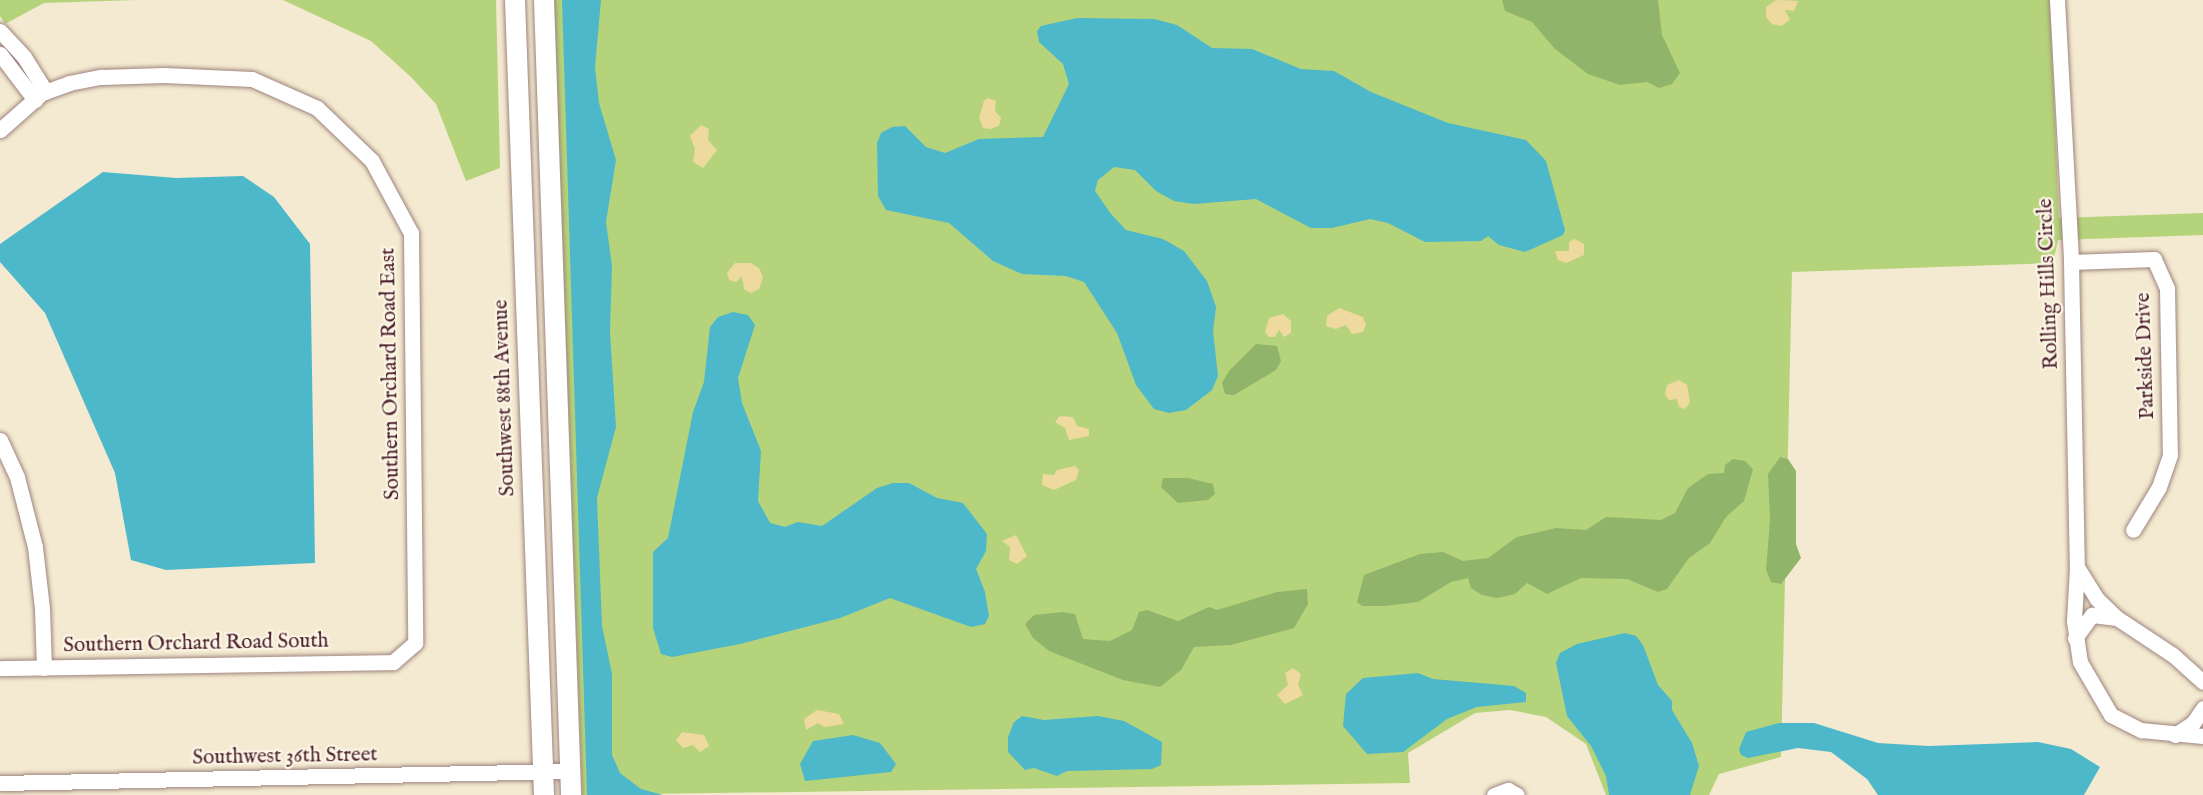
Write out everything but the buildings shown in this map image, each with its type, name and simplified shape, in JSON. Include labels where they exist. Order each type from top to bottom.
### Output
[{"type":"main road","name":"Southwest 88th Avenue","points":[[515,0],[544,795]]},
{"type":"main road","points":[[544,0],[571,795]]},
{"type":"street","name":"Rolling Hills Circle","points":[[2057,0],[2071,262],[2077,567]]},
{"type":"street","points":[[0,32],[24,57],[41,96]]},
{"type":"street","points":[[0,54],[41,96]]},
{"type":"street","name":"Southern Orchard Road East","points":[[41,96],[101,77],[252,79],[317,108],[372,161],[411,233],[415,643],[393,662]]},
{"type":"street","points":[[0,130],[41,96]]},
{"type":"street","name":"Parkside Drive","points":[[2071,262],[2154,259],[2167,288],[2170,455],[2159,487],[2133,530]]},
{"type":"street","points":[[0,440],[17,477],[35,547],[44,668]]},
{"type":"street","points":[[2077,567],[2097,599],[2117,618],[2173,655],[2201,683]]},
{"type":"street","points":[[2077,567],[2075,638],[2080,662],[2111,715],[2141,730],[2203,736]]},
{"type":"street","points":[[2075,638],[2092,615],[2117,618]]},
{"type":"street","name":"Southern Orchard Road South","points":[[0,668],[393,662]]},
{"type":"street","points":[[2175,735],[2193,723],[2203,708]]},
{"type":"street","name":"Southwest 36th Street","points":[[0,783],[570,771]]},
{"type":"street","points":[[1494,795],[1508,790],[1517,795]]},
{"type":"green space","points":[[0,0],[136,0],[44,3],[5,24],[0,16]]},
{"type":"green space","points":[[283,0],[496,0],[500,168],[466,181],[436,104],[411,77],[371,41]]},
{"type":"green space","points":[[554,0],[2050,0],[2059,218],[2203,213],[2203,235],[2058,240],[2053,263],[1792,272],[1781,757],[1719,774],[1709,795],[1606,795],[1586,744],[1546,717],[1510,710],[1475,713],[1408,753],[1410,783],[582,795]]},
{"type":"green space","points":[[1502,0],[1658,0],[1662,35],[1680,73],[1672,84],[1659,88],[1647,82],[1620,85],[1588,74],[1555,49],[1532,22],[1505,11]]},
{"type":"green space","points":[[1256,344],[1277,346],[1281,361],[1276,370],[1234,395],[1225,394],[1222,383],[1229,371]]},
{"type":"green space","points":[[1780,457],[1788,459],[1796,471],[1796,544],[1801,558],[1781,584],[1771,582],[1766,570],[1770,519],[1768,474]]},
{"type":"green space","points":[[1733,459],[1745,461],[1753,469],[1744,501],[1726,517],[1710,543],[1689,558],[1667,589],[1658,592],[1627,579],[1581,578],[1547,594],[1527,583],[1515,594],[1497,598],[1482,595],[1471,588],[1468,578],[1451,582],[1418,602],[1362,606],[1357,602],[1364,575],[1420,554],[1443,552],[1463,561],[1488,558],[1517,537],[1556,528],[1586,530],[1606,517],[1661,520],[1675,513],[1688,488],[1708,474],[1724,473],[1725,465]]},
{"type":"green space","points":[[1163,478],[1188,478],[1213,484],[1215,494],[1208,500],[1178,503],[1161,487]]},
{"type":"green space","points":[[1307,589],[1308,604],[1294,628],[1231,645],[1194,647],[1181,670],[1160,687],[1123,680],[1049,651],[1033,638],[1025,624],[1034,615],[1063,612],[1075,614],[1083,639],[1110,641],[1132,630],[1139,612],[1147,610],[1178,621],[1209,607],[1217,610],[1277,592]]},
{"type":"sand","points":[[1776,0],[1798,1],[1794,11],[1785,10],[1790,20],[1781,26],[1772,24],[1766,17],[1766,7]]},
{"type":"sand","points":[[988,98],[996,101],[995,111],[1001,118],[999,126],[990,129],[983,128],[979,118],[984,101]]},
{"type":"sand","points":[[701,125],[709,129],[708,140],[717,150],[703,168],[693,162],[695,149],[690,136]]},
{"type":"sand","points":[[1575,239],[1584,244],[1584,255],[1566,263],[1558,260],[1555,251],[1569,251],[1569,242]]},
{"type":"sand","points":[[735,263],[751,263],[759,268],[763,277],[759,289],[751,293],[744,289],[742,276],[736,282],[729,280],[727,273]]},
{"type":"sand","points":[[1339,308],[1363,317],[1366,325],[1363,332],[1352,334],[1346,325],[1336,329],[1326,326],[1327,316]]},
{"type":"sand","points":[[1283,314],[1291,321],[1291,333],[1284,337],[1279,330],[1275,337],[1269,337],[1265,332],[1269,318]]},
{"type":"sand","points":[[1679,380],[1687,385],[1690,402],[1685,409],[1679,407],[1677,399],[1669,400],[1665,394],[1667,385]]},
{"type":"sand","points":[[1060,416],[1073,417],[1077,426],[1089,429],[1089,436],[1069,440],[1065,428],[1055,422]]},
{"type":"sand","points":[[1075,466],[1079,470],[1076,480],[1054,490],[1042,485],[1043,474],[1054,475],[1057,470]]},
{"type":"sand","points":[[1016,535],[1027,556],[1017,564],[1009,560],[1010,547],[1002,541]]},
{"type":"sand","points":[[1293,668],[1301,674],[1298,685],[1303,695],[1285,704],[1277,695],[1288,685],[1285,673]]},
{"type":"sand","points":[[817,710],[839,714],[844,724],[824,727],[818,723],[806,730],[804,719]]},
{"type":"sand","points":[[682,732],[704,735],[709,746],[700,752],[693,745],[683,748],[676,740]]},
{"type":"water","points":[[562,0],[601,0],[595,67],[599,103],[616,160],[606,222],[612,266],[610,332],[616,427],[597,498],[602,626],[612,674],[612,755],[620,773],[641,789],[663,795],[587,795]]},
{"type":"water","points":[[1077,18],[1154,19],[1177,25],[1212,48],[1252,49],[1301,69],[1334,71],[1371,92],[1448,123],[1526,140],[1546,161],[1565,230],[1563,235],[1525,252],[1499,245],[1488,236],[1481,241],[1425,242],[1388,223],[1370,219],[1332,228],[1311,228],[1256,199],[1194,204],[1174,201],[1156,191],[1135,170],[1114,167],[1098,180],[1095,191],[1111,214],[1126,230],[1163,239],[1184,251],[1207,281],[1216,307],[1213,331],[1218,376],[1212,390],[1186,410],[1169,413],[1154,409],[1136,385],[1117,333],[1084,282],[1066,276],[1022,274],[993,261],[949,223],[886,210],[878,196],[877,143],[881,133],[892,127],[905,126],[926,147],[945,153],[979,139],[1043,137],[1069,84],[1063,64],[1039,42],[1037,31],[1041,26]]},
{"type":"water","points":[[103,172],[176,178],[243,176],[274,197],[310,244],[315,563],[166,570],[131,560],[115,473],[45,313],[0,262],[0,244]]},
{"type":"water","points":[[733,312],[748,315],[755,325],[738,378],[742,403],[761,451],[758,501],[770,523],[785,527],[798,522],[822,526],[877,488],[893,483],[909,483],[937,498],[963,503],[987,534],[986,551],[976,569],[985,592],[989,616],[985,624],[971,627],[890,598],[840,618],[740,644],[672,657],[661,654],[653,628],[653,552],[668,538],[693,412],[704,382],[710,327],[718,317]]},
{"type":"water","points":[[1625,633],[1636,636],[1643,645],[1658,685],[1672,701],[1672,710],[1692,743],[1699,766],[1690,795],[1609,795],[1606,776],[1591,746],[1567,716],[1556,663],[1560,653],[1577,644]]},
{"type":"water","points":[[1418,673],[1433,679],[1514,686],[1526,693],[1526,702],[1477,707],[1447,719],[1403,752],[1367,754],[1343,726],[1346,694],[1363,678]]},
{"type":"water","points":[[1022,716],[1044,720],[1098,716],[1124,721],[1162,742],[1161,765],[1152,769],[1067,771],[1057,776],[1034,768],[1025,770],[1008,752],[1008,737],[1014,722]]},
{"type":"water","points":[[1779,723],[1814,723],[1878,743],[1929,746],[2038,742],[2071,749],[2100,767],[2084,795],[1878,795],[1867,779],[1831,752],[1798,748],[1748,758],[1741,755],[1739,749],[1746,732]]},
{"type":"water","points":[[853,735],[880,743],[896,764],[891,772],[805,781],[800,764],[813,741]]}]
